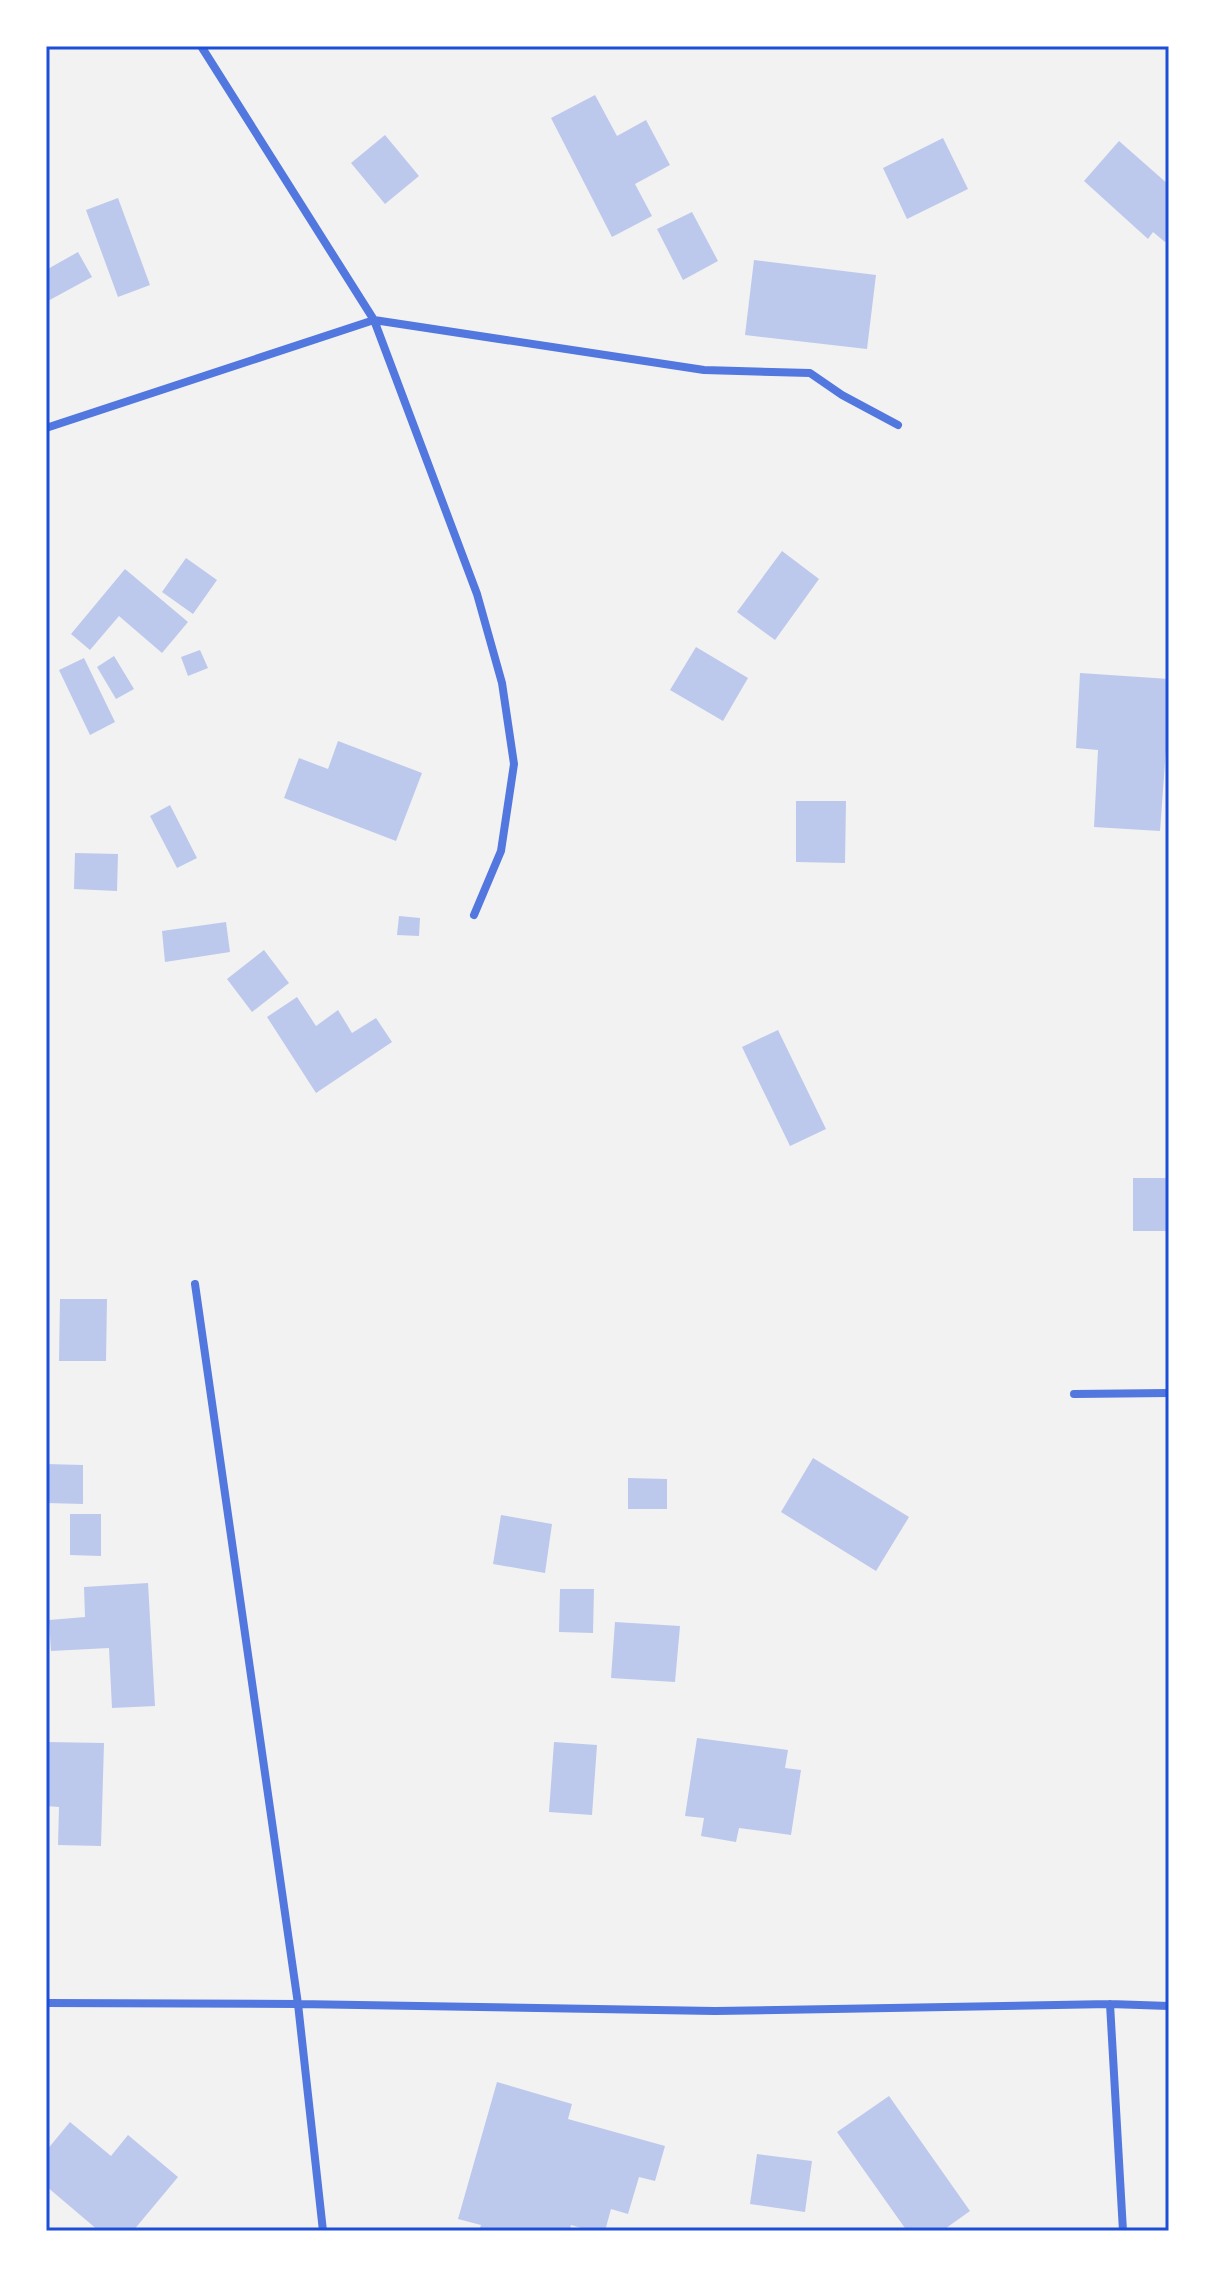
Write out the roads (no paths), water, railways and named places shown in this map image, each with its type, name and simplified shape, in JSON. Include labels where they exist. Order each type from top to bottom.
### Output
[{"type":"street","points":[[201,46],[374,320],[477,594],[502,683],[514,764],[501,851],[474,915]]},
{"type":"street","points":[[46,428],[374,320],[704,370],[810,373],[842,395],[898,425]]},
{"type":"street","points":[[195,1284],[298,2004],[323,2231]]},
{"type":"street","points":[[1074,1394],[1169,1393]]},
{"type":"street","points":[[46,2003],[715,2011],[1110,2004],[1169,2006]]},
{"type":"street","points":[[1110,2004],[1123,2231]]}]
